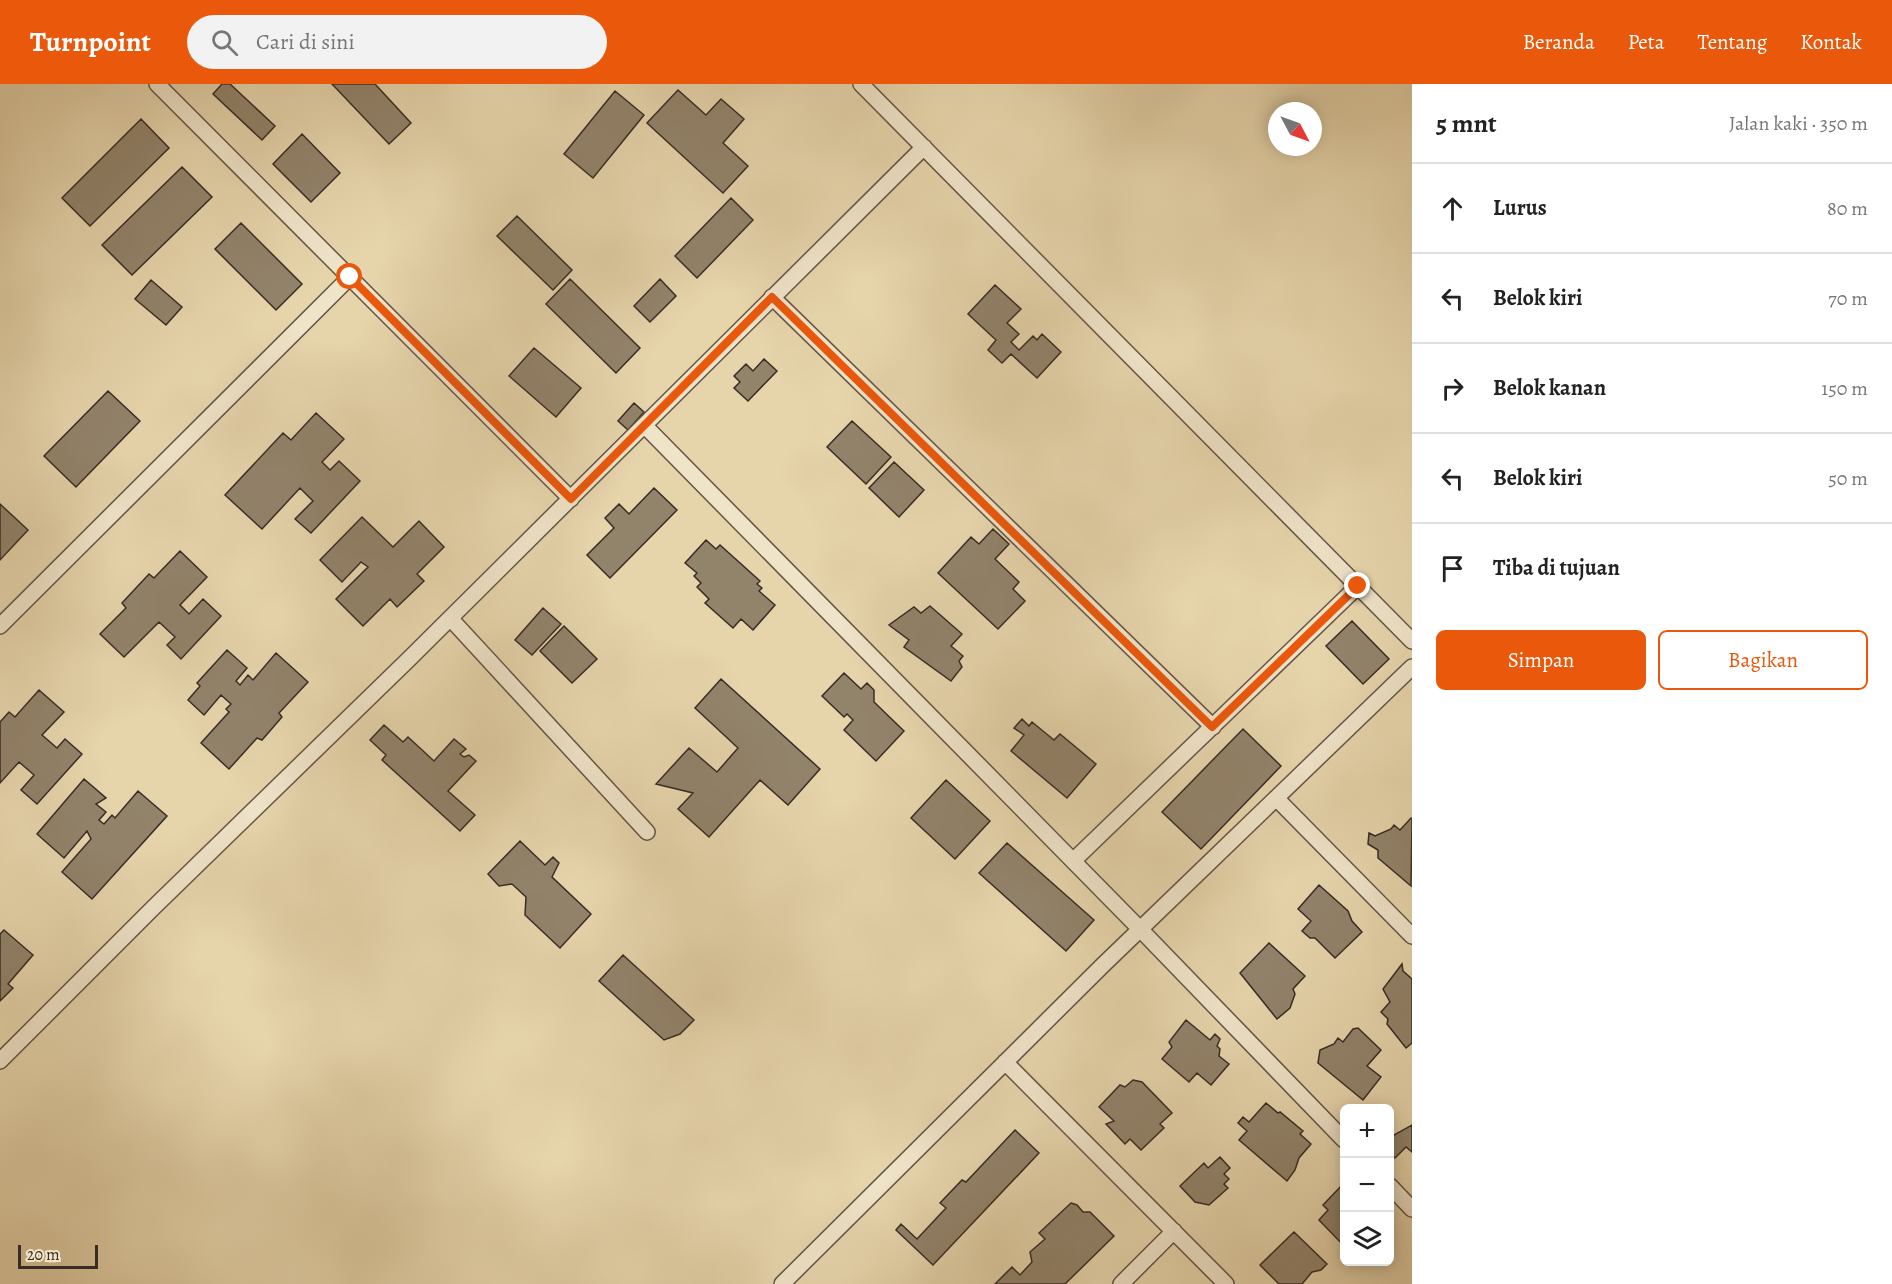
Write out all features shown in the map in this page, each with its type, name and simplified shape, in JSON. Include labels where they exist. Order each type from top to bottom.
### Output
[{"type":"lane","points":[[157,84],[571,499]]},
{"type":"lane","points":[[861,84],[1412,641]]},
{"type":"lane","points":[[0,1061],[161,900],[571,499],[924,147]]},
{"type":"lane","points":[[0,626],[350,277]]},
{"type":"lane","points":[[772,297],[1212,727]]},
{"type":"lane","points":[[644,425],[1140,929],[1340,1136]]},
{"type":"lane","points":[[1073,861],[1358,586]]},
{"type":"lane","points":[[450,618],[647,832]]},
{"type":"lane","points":[[782,1284],[1140,929],[1412,667]]},
{"type":"lane","points":[[1276,798],[1412,936]]},
{"type":"lane","points":[[1005,1062],[1226,1284]]},
{"type":"lane","points":[[1394,1191],[1412,1209]]},
{"type":"lane","points":[[1121,1284],[1174,1231]]},
{"type":"building","points":[[222,84],[230,84],[275,126],[262,140],[213,94]]},
{"type":"building","points":[[332,84],[375,84],[411,123],[389,144]]},
{"type":"building","points":[[678,90],[706,115],[721,99],[744,119],[723,143],[748,166],[723,193],[647,123]]},
{"type":"building","points":[[615,91],[644,115],[593,178],[564,154]]},
{"type":"building","points":[[141,119],[169,148],[90,226],[62,198]]},
{"type":"building","points":[[302,134],[340,173],[311,202],[273,164]]},
{"type":"building","points":[[182,167],[212,197],[132,275],[102,245]]},
{"type":"building","points":[[731,198],[753,220],[697,278],[675,256]]},
{"type":"building","points":[[517,216],[572,270],[553,290],[497,236]]},
{"type":"building","points":[[241,223],[302,284],[276,310],[215,249]]},
{"type":"building","points":[[570,279],[640,348],[616,373],[546,304]]},
{"type":"building","points":[[660,279],[676,296],[650,322],[634,306]]},
{"type":"building","points":[[151,280],[182,307],[166,325],[135,299]]},
{"type":"building","points":[[995,285],[1021,309],[1007,323],[1019,334],[1011,342],[1019,350],[1033,336],[1037,340],[1042,334],[1061,352],[1037,378],[1011,354],[1002,363],[988,350],[996,340],[968,314]]},
{"type":"building","points":[[534,348],[581,388],[556,417],[509,376]]},
{"type":"building","points":[[764,359],[777,371],[748,401],[734,388],[740,382],[734,376],[746,364],[753,371]]},
{"type":"building","points":[[108,391],[140,421],[76,487],[44,456]]},
{"type":"building","points":[[634,403],[644,412],[628,430],[618,421]]},
{"type":"building","points":[[316,413],[344,439],[322,462],[330,470],[339,461],[360,481],[311,533],[295,519],[313,501],[300,488],[262,529],[225,495],[283,433],[291,440]]},
{"type":"building","points":[[852,421],[891,457],[866,484],[827,447]]},
{"type":"building","points":[[894,462],[924,490],[899,517],[869,488]]},
{"type":"building","points":[[654,488],[677,510],[610,578],[587,555],[614,528],[605,518],[619,504],[629,514]]},
{"type":"building","points":[[0,504],[28,530],[0,560]]},
{"type":"building","points":[[362,517],[393,547],[419,521],[444,547],[417,574],[424,581],[397,607],[390,599],[363,626],[336,599],[368,567],[361,562],[342,582],[320,560]]},
{"type":"building","points":[[993,529],[1009,544],[995,559],[1019,582],[1013,589],[1025,601],[998,629],[938,573],[971,537],[979,544]]},
{"type":"building","points":[[706,540],[716,549],[720,545],[760,581],[757,584],[762,588],[759,591],[775,605],[753,630],[741,619],[733,628],[705,603],[709,599],[697,587],[701,583],[694,576],[697,573],[685,563]]},
{"type":"building","points":[[180,551],[207,577],[180,605],[189,614],[203,599],[221,616],[181,659],[167,645],[175,637],[159,622],[124,657],[100,634],[126,608],[122,603],[149,574],[154,578]]},
{"type":"building","points":[[930,606],[962,634],[951,646],[963,656],[959,661],[962,667],[951,681],[904,647],[909,640],[889,625],[914,607],[921,613]]},
{"type":"building","points":[[543,608],[561,624],[532,655],[515,640]]},
{"type":"building","points":[[1352,621],[1389,659],[1363,684],[1326,646]]},
{"type":"building","points":[[564,626],[597,659],[572,683],[540,651]]},
{"type":"building","points":[[227,650],[247,668],[236,681],[240,685],[248,675],[253,680],[276,653],[308,682],[279,713],[282,717],[262,740],[257,738],[229,769],[201,743],[229,712],[226,709],[231,704],[221,695],[204,715],[188,700],[200,686],[197,683]]},
{"type":"building","points":[[844,673],[861,689],[867,683],[874,690],[874,702],[904,731],[876,761],[844,730],[853,720],[847,714],[844,717],[822,696]]},
{"type":"building","points":[[721,679],[820,769],[788,805],[760,780],[709,837],[678,809],[693,793],[656,784],[689,748],[717,772],[738,748],[695,708]]},
{"type":"building","points":[[39,690],[64,712],[42,735],[57,748],[65,739],[82,754],[37,804],[21,790],[34,775],[19,762],[0,783],[0,722],[9,712],[15,717]]},
{"type":"building","points":[[1022,719],[1029,726],[1032,722],[1054,740],[1060,734],[1096,764],[1067,798],[1011,751],[1024,735],[1014,728]]},
{"type":"building","points":[[384,725],[403,742],[408,737],[434,761],[454,739],[466,749],[460,754],[464,757],[469,755],[476,761],[448,791],[475,815],[460,831],[382,760],[386,755],[370,740]]},
{"type":"building","points":[[1243,729],[1281,766],[1201,849],[1162,812]]},
{"type":"building","points":[[84,779],[106,798],[96,804],[106,812],[99,820],[104,824],[112,815],[115,818],[138,791],[167,816],[92,899],[62,872],[91,839],[87,831],[64,858],[37,834]]},
{"type":"building","points":[[946,780],[990,821],[955,859],[911,818]]},
{"type":"building","points":[[1411,818],[1411,886],[1378,858],[1378,850],[1368,844],[1369,833],[1375,836],[1391,829],[1394,825],[1400,830]]},
{"type":"building","points":[[520,841],[545,865],[553,857],[559,863],[552,877],[591,914],[560,948],[525,915],[526,897],[512,884],[499,886],[488,874]]},
{"type":"building","points":[[1007,843],[1094,920],[1066,951],[979,873]]},
{"type":"building","points":[[1319,885],[1348,911],[1352,921],[1362,932],[1335,958],[1315,938],[1310,938],[1302,931],[1311,921],[1298,909]]},
{"type":"building","points":[[4,930],[33,955],[8,984],[13,988],[0,1001],[0,934]]},
{"type":"building","points":[[1269,943],[1305,976],[1293,989],[1295,994],[1290,1008],[1277,1019],[1240,973]]},
{"type":"building","points":[[623,955],[694,1020],[680,1034],[664,1040],[599,981]]},
{"type":"building","points":[[1402,964],[1403,971],[1412,979],[1412,1043],[1406,1048],[1387,1024],[1388,1019],[1381,1012],[1390,1002],[1383,989]]},
{"type":"building","points":[[1186,1020],[1210,1040],[1215,1034],[1220,1039],[1217,1046],[1220,1049],[1219,1056],[1229,1064],[1211,1085],[1197,1073],[1189,1082],[1162,1059],[1172,1047],[1169,1042]]},
{"type":"building","points":[[1358,1028],[1381,1050],[1367,1066],[1381,1077],[1363,1100],[1318,1063],[1320,1050],[1334,1044],[1338,1038],[1343,1042],[1353,1029]]},
{"type":"building","points":[[1133,1080],[1142,1082],[1172,1113],[1160,1124],[1164,1128],[1141,1150],[1130,1139],[1125,1144],[1106,1124],[1114,1121],[1099,1107],[1120,1085],[1125,1087]]},
{"type":"building","points":[[1266,1103],[1303,1131],[1300,1134],[1311,1144],[1299,1158],[1295,1170],[1287,1181],[1239,1140],[1247,1131],[1238,1123],[1243,1117],[1249,1122]]},
{"type":"building","points":[[1412,1125],[1412,1152],[1406,1147],[1395,1158],[1394,1135]]},
{"type":"building","points":[[1015,1130],[1039,1153],[933,1265],[896,1230],[901,1224],[917,1239],[946,1208],[940,1203],[962,1180],[966,1182]]},
{"type":"building","points":[[1220,1157],[1230,1168],[1224,1174],[1229,1179],[1224,1184],[1228,1188],[1209,1205],[1195,1202],[1180,1186],[1204,1163],[1208,1168]]},
{"type":"building","points":[[1340,1187],[1340,1242],[1319,1220],[1328,1210],[1323,1205]]},
{"type":"building","points":[[1071,1203],[1077,1205],[1083,1212],[1090,1212],[1114,1236],[1065,1284],[995,1284],[1012,1267],[1020,1275],[1032,1262],[1030,1252],[1045,1239],[1039,1233]]},
{"type":"building","points":[[1294,1232],[1327,1264],[1321,1270],[1312,1272],[1302,1284],[1279,1284],[1260,1265]]},
{"type":"route","points":[[350,277],[571,499],[772,297],[1212,727],[1358,586]]}]
